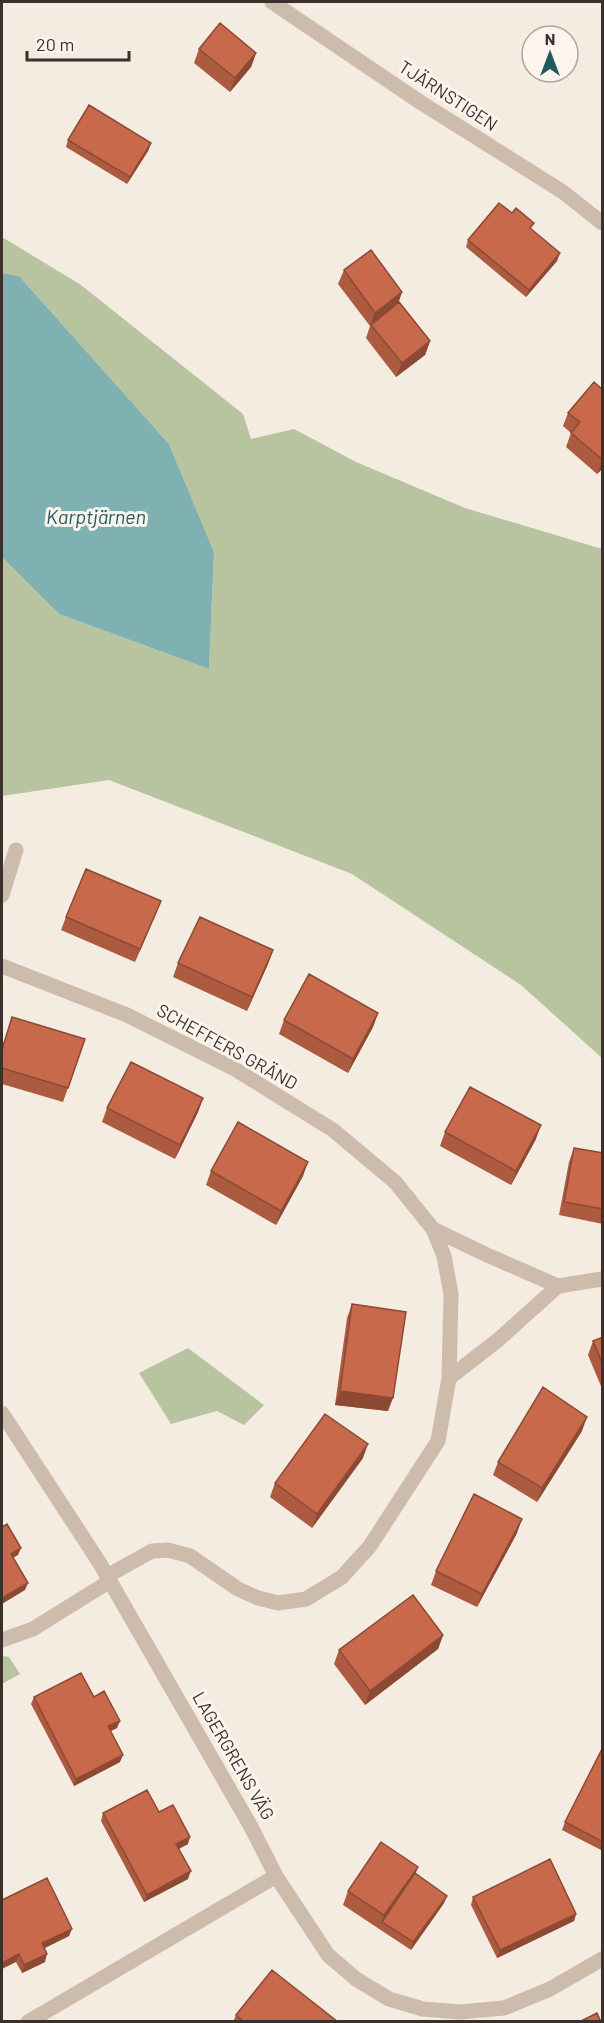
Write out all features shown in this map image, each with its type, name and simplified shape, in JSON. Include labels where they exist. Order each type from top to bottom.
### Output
[{"type":"street","name":"TJÄRNSTIGEN","points":[[272,2],[420,102],[563,192],[603,222]]},
{"type":"street","points":[[2,895],[16,850]]},
{"type":"street","name":"SCHEFFERS GRÄND","points":[[2,966],[127,1015],[233,1068],[333,1130],[395,1182],[433,1229],[444,1256],[451,1294],[449,1378],[438,1441],[370,1546],[342,1577],[306,1599],[278,1603],[258,1598],[238,1589],[190,1556],[168,1550],[152,1551],[33,1629],[2,1640]]},
{"type":"street","name":"SCHEFFERS GRÄND","points":[[433,1229],[487,1256],[558,1286]]},
{"type":"street","points":[[449,1378],[498,1340],[558,1286],[603,1280]]},
{"type":"street","name":"LAGERGRENS VÄG","points":[[2,1413],[109,1578],[250,1825],[276,1876],[328,1955],[356,1979],[389,1999],[423,2008],[460,2012],[504,2008],[550,1989],[603,1959]]},
{"type":"street","points":[[28,2022],[276,1876]]},
{"type":"green space","points":[[2,237],[81,285],[243,414],[251,439],[294,429],[356,462],[465,508],[602,549],[602,1058],[521,985],[352,874],[109,780],[2,796],[2,557],[59,614],[209,669],[214,552],[169,444],[19,276],[2,273]]},
{"type":"green space","points":[[188,1348],[264,1405],[244,1425],[217,1411],[171,1424],[139,1373]]},
{"type":"green space","points":[[2,1656],[9,1657],[20,1674],[2,1684]]},
{"type":"water","name":"Karptjärnen","points":[[2,273],[19,276],[169,444],[214,552],[209,669],[59,614],[2,557]]},
{"type":"building","points":[[220,23],[256,53],[235,78],[199,49]]},
{"type":"building","points":[[89,105],[151,143],[130,177],[68,140]]},
{"type":"building","points":[[499,203],[512,213],[516,208],[534,223],[530,228],[560,253],[529,290],[468,240]]},
{"type":"building","points":[[371,250],[402,292],[375,313],[344,270]]},
{"type":"building","points":[[399,302],[430,341],[402,363],[371,325]]},
{"type":"building","points":[[594,382],[603,390],[603,460],[571,433],[580,422],[568,413]]},
{"type":"building","points":[[86,869],[161,901],[140,949],[66,917]]},
{"type":"building","points":[[200,917],[273,950],[252,997],[178,963]]},
{"type":"building","points":[[309,974],[378,1013],[353,1059],[284,1020]]},
{"type":"building","points":[[12,1017],[85,1039],[68,1088],[2,1068],[2,1050]]},
{"type":"building","points":[[131,1062],[203,1098],[180,1145],[107,1108]]},
{"type":"building","points":[[470,1087],[541,1125],[516,1171],[445,1132]]},
{"type":"building","points":[[238,1122],[308,1162],[281,1211],[211,1171]]},
{"type":"building","points":[[574,1148],[603,1153],[603,1209],[564,1202]]},
{"type":"building","points":[[352,1304],[406,1312],[393,1398],[340,1391]]},
{"type":"building","points":[[603,1337],[603,1365],[593,1341]]},
{"type":"building","points":[[543,1387],[587,1417],[542,1488],[498,1462]]},
{"type":"building","points":[[325,1414],[368,1444],[317,1514],[275,1483]]},
{"type":"building","points":[[474,1494],[522,1519],[482,1594],[436,1571]]},
{"type":"building","points":[[7,1524],[21,1548],[11,1554],[28,1583],[2,1598],[2,1527]]},
{"type":"building","points":[[413,1595],[443,1635],[370,1691],[339,1650]]},
{"type":"building","points":[[81,1673],[94,1697],[104,1691],[120,1721],[108,1726],[123,1755],[76,1779],[34,1697]]},
{"type":"building","points":[[603,1750],[603,1842],[565,1822]]},
{"type":"building","points":[[147,1790],[159,1812],[173,1805],[190,1837],[176,1844],[191,1871],[147,1895],[103,1813]]},
{"type":"building","points":[[381,1842],[418,1867],[384,1915],[348,1891]]},
{"type":"building","points":[[550,1859],[576,1914],[500,1950],[473,1897]]},
{"type":"building","points":[[415,1873],[447,1896],[413,1942],[382,1922]]},
{"type":"building","points":[[47,1878],[72,1929],[42,1943],[47,1954],[24,1965],[19,1954],[2,1963],[2,1900]]},
{"type":"building","points":[[272,1970],[338,2022],[244,2022],[236,2015]]},
{"type":"building","points":[[597,2013],[601,2022],[579,2022]]}]
